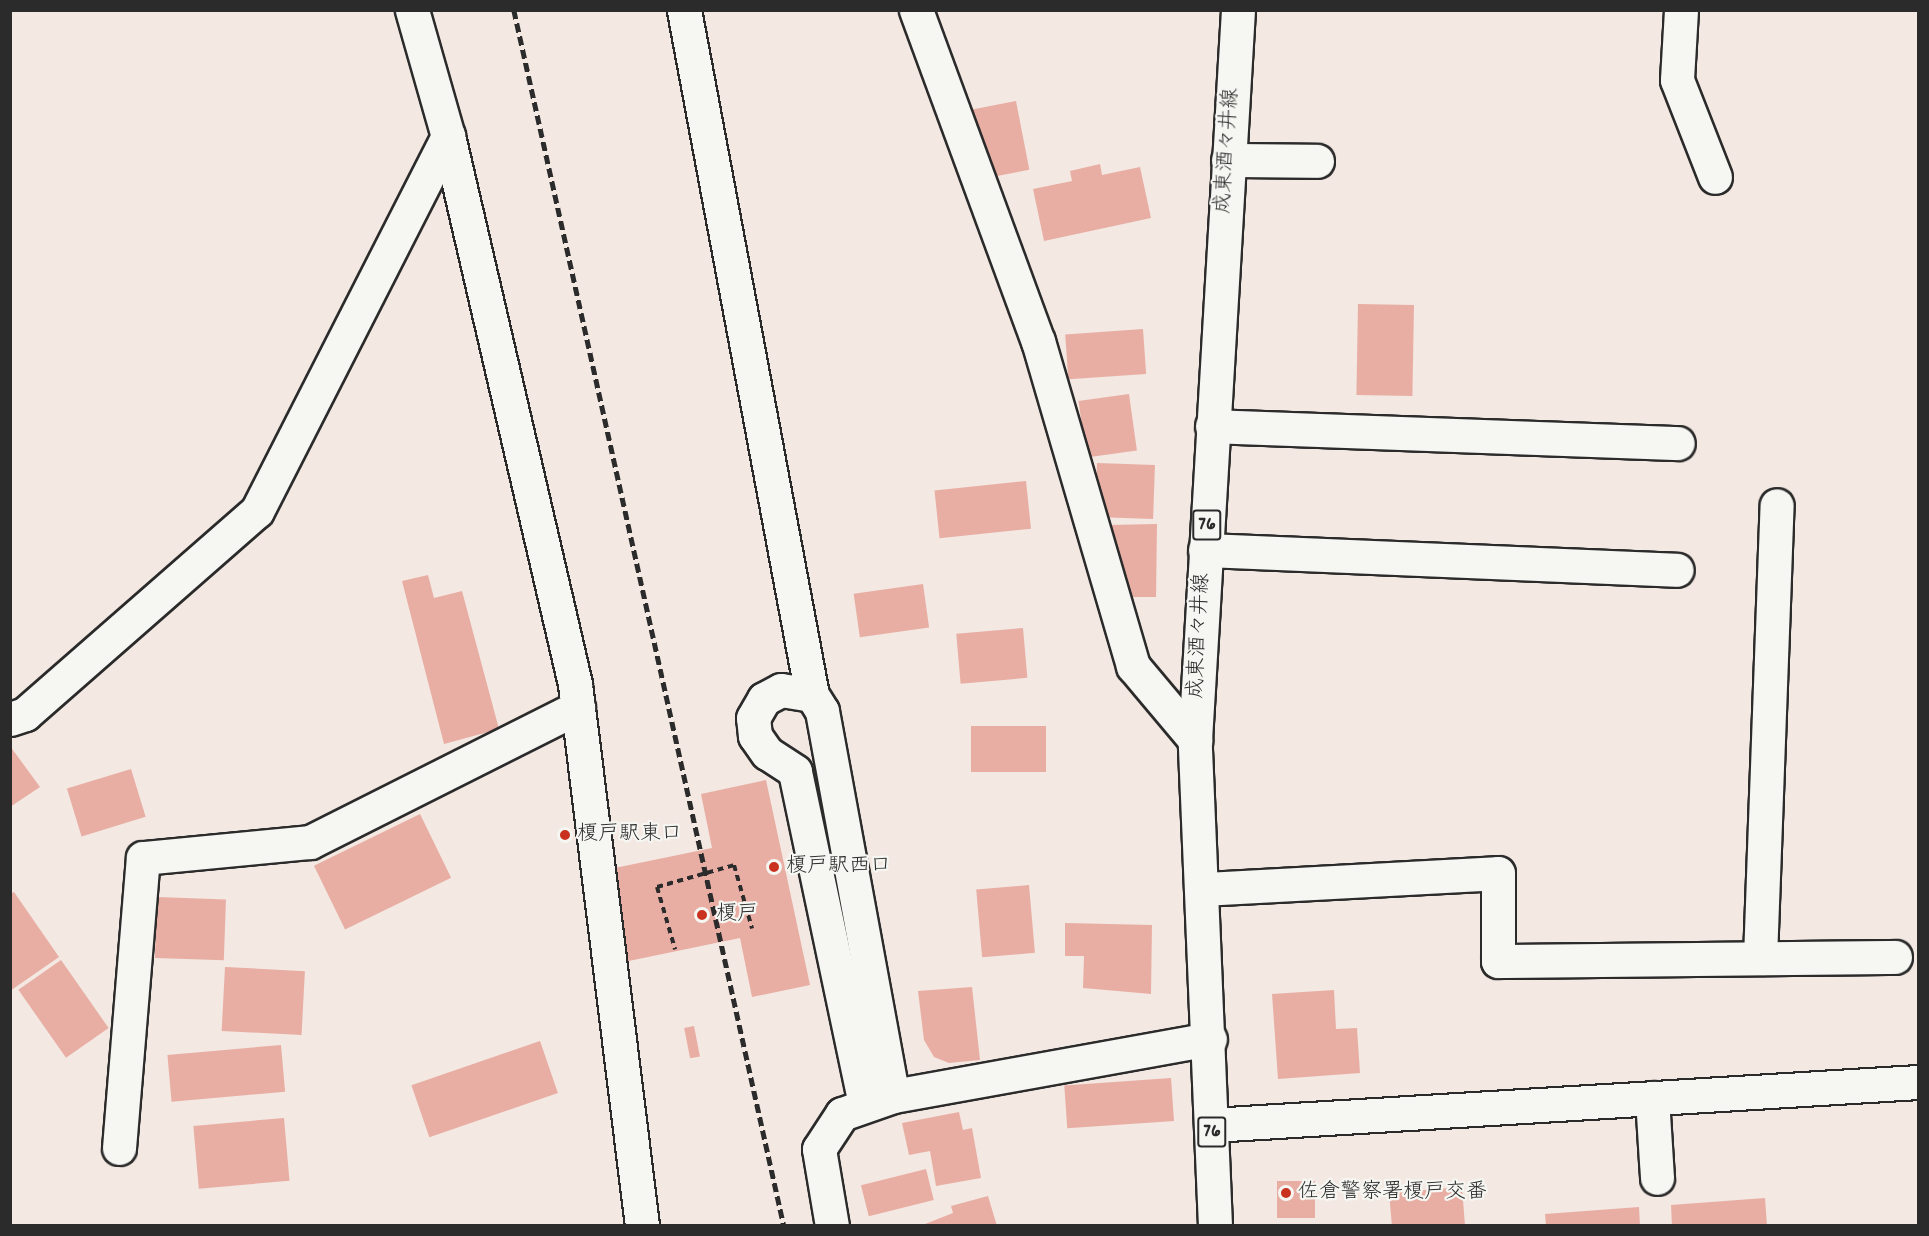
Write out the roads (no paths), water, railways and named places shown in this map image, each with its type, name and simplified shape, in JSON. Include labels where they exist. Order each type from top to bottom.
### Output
[{"type":"street","points":[[412,10],[448,136],[578,707],[642,1226]]},
{"type":"street","points":[[684,10],[812,695],[822,711],[879,1100]]},
{"type":"street","points":[[916,10],[1038,341],[1134,666],[1195,740]]},
{"type":"street","name":"成東酒々井線","points":[[1215,1226],[1204,889],[1195,740],[1238,10]]},
{"type":"street","points":[[1681,10],[1677,80],[1715,177]]},
{"type":"street","points":[[10,719],[26,714],[257,511],[448,136]]},
{"type":"street","points":[[1228,160],[1317,162]]},
{"type":"street","points":[[1212,426],[1678,443]]},
{"type":"street","points":[[1760,958],[1777,505]]},
{"type":"street","points":[[1205,550],[1677,570]]},
{"type":"street","points":[[812,695],[781,690],[764,699],[753,718],[755,736],[767,753],[795,771],[879,1100]]},
{"type":"street","points":[[119,1148],[143,858],[310,842],[578,707]]},
{"type":"street","points":[[1204,889],[1498,873],[1498,961],[1895,957]]},
{"type":"street","points":[[832,1226],[819,1149],[842,1114],[879,1100],[1210,1039]]},
{"type":"street","points":[[1211,1125],[1918,1082]]},
{"type":"street","points":[[1652,1098],[1657,1178]]},
{"type":"railway","points":[[514,10],[784,1226]]},
{"type":"place","name":"榎戸駅東口","points":[[565,835]]},
{"type":"place","name":"榎戸駅西口","points":[[774,867]]},
{"type":"place","name":"榎戸","points":[[702,915]]},
{"type":"place","name":"佐倉警察署榎戸交番","points":[[1286,1193]]}]
